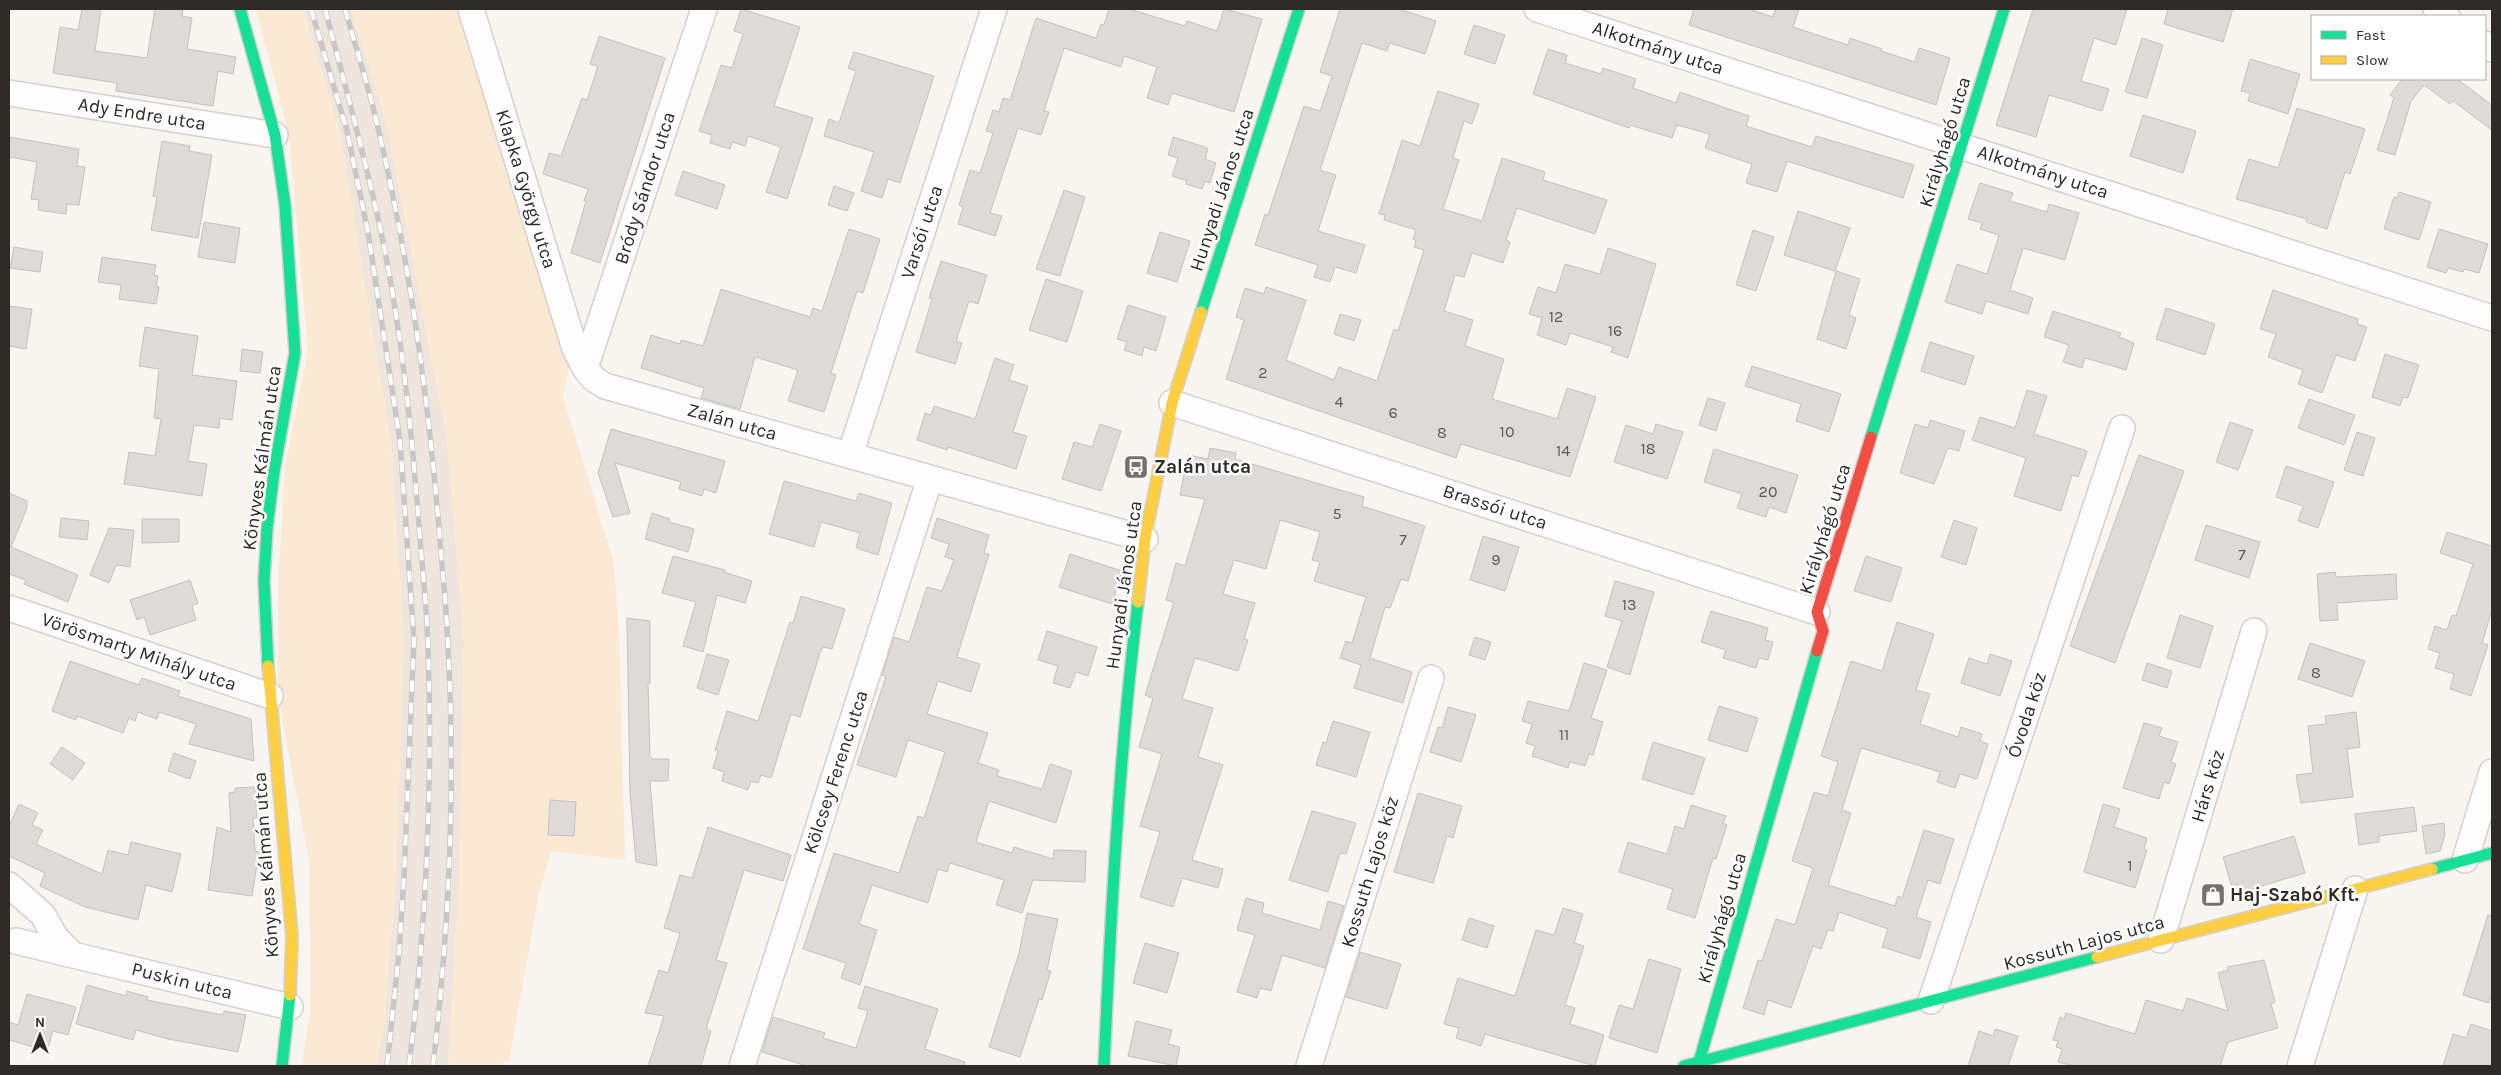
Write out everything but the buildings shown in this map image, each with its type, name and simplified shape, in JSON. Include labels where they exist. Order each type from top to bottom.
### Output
[{"type":"street","name":"Könyves Kálmán utca","points":[[240,9],[275,135],[285,205],[295,353],[274,472],[267,529],[264,581],[270,696],[292,936],[290,1007],[282,1066]]},
{"type":"street","name":"Klapka György utca","points":[[470,9],[575,350],[585,368]]},
{"type":"street","name":"Bródy Sándor utca","points":[[585,368],[704,9]]},
{"type":"street","name":"Varsói utca","points":[[850,455],[994,9]]},
{"type":"street","name":"Hunyadi János utca","points":[[1104,1066],[1114,868],[1126,700],[1145,539],[1172,402],[1299,9]]},
{"type":"street","name":"Alkotmány utca","points":[[1536,9],[2492,318]]},
{"type":"street","name":"Királyhágó utca","points":[[1699,1062],[1823,631],[1817,612],[2004,9]]},
{"type":"street","name":"Ady Endre utca","points":[[9,93],[275,135]]},
{"type":"street","name":"Zalán utca","points":[[585,368],[594,379],[605,386],[1145,539]]},
{"type":"street","name":"Brassói utca","points":[[1172,402],[1817,612]]},
{"type":"street","name":"Óvoda köz","points":[[1931,1001],[2122,428]]},
{"type":"street","name":"Kölcsey Ferenc utca","points":[[742,1066],[930,478]]},
{"type":"street","name":"Vörösmarty Mihály utca","points":[[9,608],[270,696]]},
{"type":"street","name":"Hárs köz","points":[[2161,940],[2254,632]]},
{"type":"street","name":"Kossuth Lajos köz","points":[[1309,1066],[1431,678]]},
{"type":"street","points":[[2465,860],[2492,772]]},
{"type":"street","name":"Kossuth Lajos utca","points":[[1684,1066],[2492,853]]},
{"type":"street","points":[[2300,1066],[2356,889]]},
{"type":"street","points":[[12,945],[23,920],[14,891]]},
{"type":"street","points":[[14,891],[43,915],[55,938],[73,955]]},
{"type":"street","name":"Puskin utca","points":[[12,945],[73,955],[290,1007]]},
{"type":"shaded area","points":[[256,9],[303,9],[340,133],[391,441],[404,641],[396,877],[384,1027],[376,1066],[301,1066],[311,1009],[309,860],[278,697],[278,583],[285,468],[308,351],[289,134]]},
{"type":"shaded area","points":[[303,9],[351,9],[387,125],[447,441],[464,641],[459,882],[448,1066],[376,1066],[384,1027],[396,877],[404,641],[391,441],[340,133]]},
{"type":"shaded area","points":[[351,9],[465,9],[571,358],[563,397],[614,563],[619,634],[625,860],[551,851],[539,893],[509,1062],[504,1061],[503,1066],[448,1066],[459,882],[464,641],[447,441],[387,125]]},
{"type":"railway","points":[[311,9],[347,131],[368,232],[400,441],[414,640],[404,877],[399,953],[387,1066]]},
{"type":"railway","points":[[325,9],[374,200],[394,301],[409,413],[426,602],[430,753],[429,805],[424,910],[409,1066]]},
{"type":"railway","points":[[345,9],[378,128],[409,282],[430,437],[445,595],[450,700],[450,857],[439,1014],[433,1066]]},
{"type":"traffic: fast","points":[[240,9],[275,135],[285,205],[295,353],[274,472],[267,529],[264,581],[268,666]]},
{"type":"traffic: fast","points":[[1201,312],[1299,9]]},
{"type":"traffic: fast","points":[[1871,437],[2004,9]]},
{"type":"traffic: fast","points":[[1104,1066],[1121,776],[1138,602]]},
{"type":"traffic: fast","points":[[1699,1062],[1817,651]]},
{"type":"traffic: fast","points":[[2432,869],[2492,853]]},
{"type":"traffic: fast","points":[[1684,1066],[2097,957]]},
{"type":"traffic: fast","points":[[282,1066],[290,995]]},
{"type":"traffic: slow","points":[[1138,602],[1145,539],[1172,403],[1201,312]]},
{"type":"traffic: slow","points":[[268,666],[292,936],[290,995]]},
{"type":"traffic: slow","points":[[2097,957],[2432,869]]},
{"type":"traffic: jam","points":[[1817,651],[1823,631],[1817,612],[1871,437]]},
{"type":"place","name":"Zalán utca","points":[[1136,467]]},
{"type":"place","name":"Haj-Szabó Kft.","points":[[2213,895]]}]
